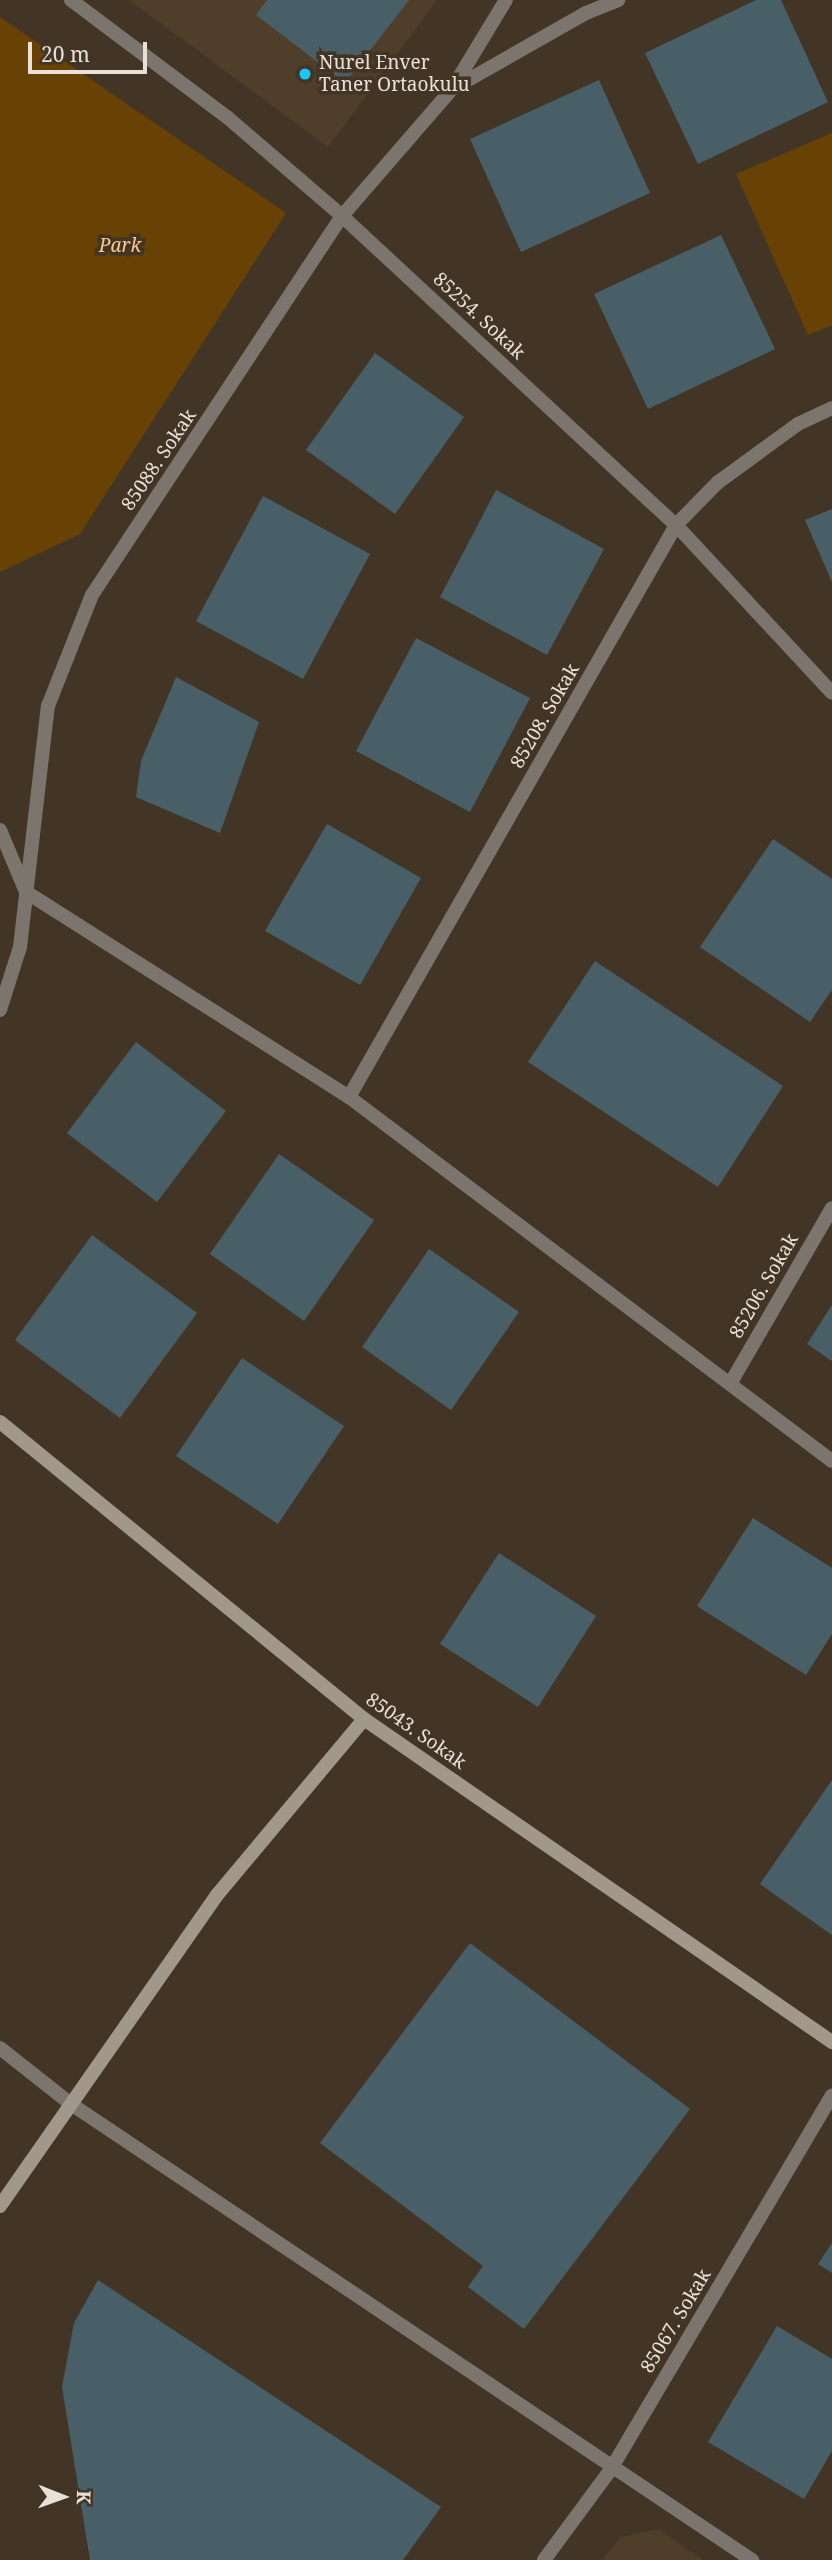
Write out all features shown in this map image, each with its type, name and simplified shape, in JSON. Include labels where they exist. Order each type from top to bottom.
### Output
[{"type":"street","name":"85254. Sokak","points":[[71,0],[227,117],[342,216],[676,525],[832,693]]},
{"type":"street","name":"85088. Sokak","points":[[0,1010],[20,947],[48,706],[92,595],[342,216],[452,89],[506,0]]},
{"type":"street","points":[[452,89],[586,13],[619,0]]},
{"type":"street","name":"85208. Sokak","points":[[349,1097],[676,525],[717,483],[798,424],[832,408]]},
{"type":"street","points":[[0,830],[26,892],[349,1097],[832,1461]]},
{"type":"street","name":"85206. Sokak","points":[[730,1384],[832,1208]]},
{"type":"street","name":"85043. Sokak","points":[[0,1422],[365,1719],[832,2042]]},
{"type":"street","points":[[0,2206],[217,1895],[365,1719]]},
{"type":"street","points":[[0,2048],[71,2104],[611,2469],[752,2560]]},
{"type":"street","name":"85067. Sokak","points":[[544,2560],[611,2469],[832,2096]]},
{"type":"shaded area","name":"Nurel Enver Taner Ortaokulu","points":[[129,0],[437,0],[328,147]]},
{"type":"shaded area","points":[[658,2529],[703,2560],[602,2560],[621,2537]]},
{"type":"green space","name":"Park","points":[[0,17],[286,213],[80,534],[0,572]]},
{"type":"green space","points":[[832,133],[832,325],[808,335],[736,174]]},
{"type":"building","points":[[267,0],[409,0],[345,83],[256,15]]},
{"type":"building","points":[[756,0],[781,0],[828,102],[698,164],[645,53]]},
{"type":"building","points":[[599,80],[650,193],[521,252],[470,139]]},
{"type":"building","points":[[721,235],[775,349],[648,409],[594,294]]},
{"type":"building","points":[[375,353],[464,417],[395,514],[306,450]]},
{"type":"building","points":[[496,490],[604,549],[547,655],[440,597]]},
{"type":"building","points":[[263,496],[370,554],[303,679],[196,621]]},
{"type":"building","points":[[832,509],[832,582],[805,520]]},
{"type":"building","points":[[416,638],[530,698],[470,812],[356,751]]},
{"type":"building","points":[[176,677],[259,722],[220,833],[136,797],[141,761]]},
{"type":"building","points":[[327,824],[421,878],[360,985],[265,931]]},
{"type":"building","points":[[773,839],[832,879],[832,990],[810,1022],[700,947]]},
{"type":"building","points":[[595,961],[783,1086],[718,1187],[528,1062]]},
{"type":"building","points":[[136,1042],[226,1111],[157,1202],[67,1133]]},
{"type":"building","points":[[279,1154],[374,1220],[304,1321],[210,1254]]},
{"type":"building","points":[[92,1235],[197,1313],[120,1418],[15,1340]]},
{"type":"building","points":[[429,1249],[519,1312],[451,1410],[362,1347]]},
{"type":"building","points":[[832,1305],[832,1361],[807,1344]]},
{"type":"building","points":[[242,1358],[344,1426],[278,1524],[176,1456]]},
{"type":"building","points":[[753,1518],[832,1568],[832,1634],[806,1675],[697,1606]]},
{"type":"building","points":[[499,1553],[596,1616],[538,1707],[440,1644]]},
{"type":"building","points":[[832,1780],[832,1935],[760,1884]]},
{"type":"building","points":[[470,1943],[690,2109],[524,2329],[468,2287],[483,2266],[320,2143]]},
{"type":"building","points":[[832,2243],[832,2273],[818,2264]]},
{"type":"building","points":[[98,2280],[441,2507],[403,2560],[90,2560],[62,2387],[74,2323]]},
{"type":"building","points":[[777,2326],[832,2359],[832,2451],[804,2499],[708,2442]]},
{"type":"place","name":"Nurel Enver Taner Ortaokulu","points":[[305,74]]}]
